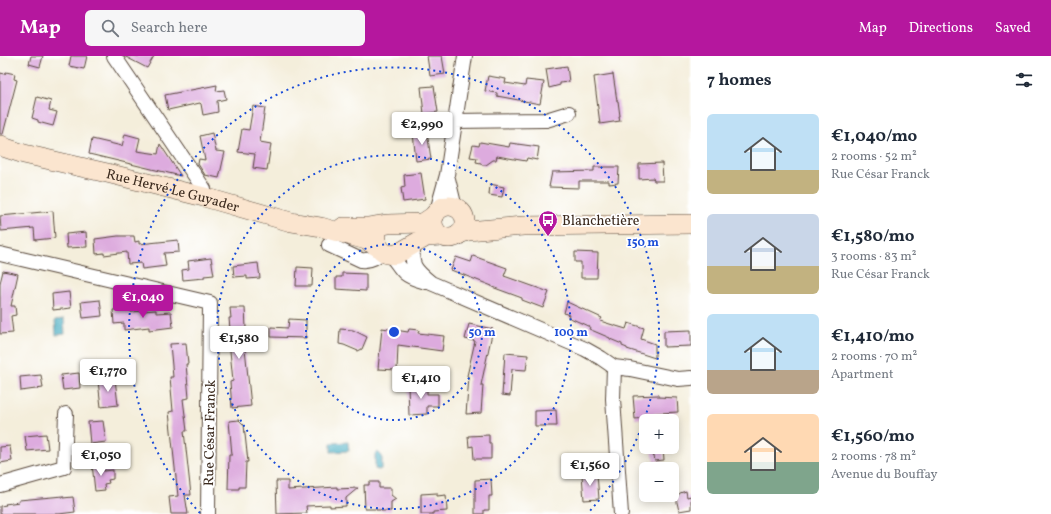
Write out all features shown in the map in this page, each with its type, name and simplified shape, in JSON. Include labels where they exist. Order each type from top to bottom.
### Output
[{"type":"street","points":[[114,56],[204,190],[204,197]]},
{"type":"street","points":[[450,235],[434,229],[433,224],[447,212],[450,190],[447,174],[465,56]]},
{"type":"street","points":[[454,121],[546,120],[569,113]]},
{"type":"street","name":"Rue Hervé Le Guyader","points":[[0,150],[6,148],[24,154],[204,197],[291,222],[321,227],[366,240],[384,251]]},
{"type":"street","points":[[447,212],[523,226]]},
{"type":"street","points":[[447,212],[464,219],[464,227],[450,235]]},
{"type":"street","name":"Rue Hervé Le Guyader","points":[[321,227],[369,227],[388,224],[423,223],[447,212]]},
{"type":"street","points":[[384,251],[397,254],[426,237],[450,235],[468,231],[523,226],[691,224]]},
{"type":"street","points":[[385,225],[378,233],[377,242],[384,251],[397,261],[406,274],[431,283],[585,349],[614,367],[678,379],[691,378]]},
{"type":"street","points":[[415,244],[412,255],[413,264],[419,273],[431,283]]},
{"type":"street","points":[[329,245],[361,260],[375,258],[384,251]]},
{"type":"street","name":"Rue César Franck","points":[[0,254],[210,303],[208,514]]},
{"type":"street","points":[[614,367],[613,399],[622,514]]},
{"type":"street","points":[[0,485],[64,467],[66,414]]},
{"type":"water","points":[[64,319],[65,334],[56,335],[55,320]]},
{"type":"water","points":[[348,442],[349,451],[331,452],[331,443]]},
{"type":"water","points":[[378,452],[382,456],[382,468],[379,470],[375,469],[375,454]]},
{"type":"building","points":[[31,56],[43,56],[40,67],[29,64]]},
{"type":"building","points":[[71,56],[87,56],[84,69],[69,66]]},
{"type":"building","points":[[124,56],[154,56],[147,68]]},
{"type":"building","points":[[427,56],[442,56],[445,74],[430,76]]},
{"type":"building","points":[[567,66],[569,82],[560,83],[560,85],[549,88],[546,69]]},
{"type":"building","points":[[6,72],[15,74],[14,79],[17,80],[3,134],[0,134],[0,73],[5,74]]},
{"type":"building","points":[[613,74],[620,121],[600,124],[594,77]]},
{"type":"building","points":[[488,76],[506,79],[505,83],[525,86],[526,80],[544,82],[540,104],[497,96],[497,93],[485,91]]},
{"type":"building","points":[[217,85],[216,91],[224,90],[226,99],[217,101],[218,112],[203,115],[200,103],[168,110],[165,95]]},
{"type":"building","points":[[434,86],[438,112],[424,114],[421,87]]},
{"type":"building","points":[[37,97],[51,101],[49,110],[57,112],[53,126],[38,122],[38,120],[32,118]]},
{"type":"building","points":[[253,106],[265,108],[260,142],[271,144],[267,170],[253,168],[255,154],[238,152],[242,129],[249,130]]},
{"type":"building","points":[[427,132],[431,159],[416,161],[413,133]]},
{"type":"building","points":[[212,133],[216,151],[225,152],[219,178],[205,175],[198,164],[199,159],[205,160],[200,136]]},
{"type":"building","points":[[125,134],[140,138],[137,151],[158,154],[160,144],[181,176],[89,154],[92,139],[122,146]]},
{"type":"building","points":[[480,142],[509,147],[510,143],[539,147],[537,160],[527,158],[526,161],[497,156],[496,160],[493,160],[486,165],[482,165],[481,163],[476,162],[477,158],[470,157],[473,145],[479,146]]},
{"type":"building","points":[[662,163],[663,181],[654,181],[653,178],[639,179],[639,164]]},
{"type":"building","points":[[594,167],[619,167],[618,183],[609,184],[609,181],[579,181],[579,188],[549,187],[552,172],[594,171]]},
{"type":"building","points":[[421,173],[425,199],[403,202],[401,188],[405,187],[404,175]]},
{"type":"building","points":[[490,184],[504,187],[502,197],[489,195]]},
{"type":"building","points":[[53,211],[55,238],[35,240],[34,228],[1,231],[0,216]]},
{"type":"building","points":[[86,232],[87,247],[67,248],[66,234]]},
{"type":"building","points":[[118,236],[134,236],[135,242],[139,241],[139,244],[178,240],[179,252],[164,253],[166,266],[142,269],[141,263],[128,264],[127,252],[104,255],[104,253],[96,254],[95,239]]},
{"type":"building","points":[[575,252],[598,253],[597,278],[581,278],[581,262],[575,262]]},
{"type":"building","points":[[473,256],[507,268],[504,276],[549,292],[543,308],[522,300],[522,298],[451,270],[456,257],[471,262]]},
{"type":"building","points":[[211,258],[214,275],[204,276],[204,278],[183,280],[182,270],[189,269],[188,261]]},
{"type":"building","points":[[258,263],[260,278],[247,279],[247,276],[234,277],[233,266]]},
{"type":"building","points":[[297,267],[313,268],[312,286],[296,286]]},
{"type":"building","points":[[3,271],[18,274],[11,306],[15,306],[16,315],[11,316],[13,333],[0,334],[0,283]]},
{"type":"building","points":[[342,273],[366,274],[366,291],[336,289],[336,277],[342,277]]},
{"type":"building","points":[[69,292],[71,308],[53,310],[52,294]]},
{"type":"building","points":[[100,300],[102,316],[83,318],[81,302]]},
{"type":"building","points":[[567,302],[602,318],[600,321],[626,329],[628,323],[644,328],[641,339],[655,344],[655,358],[627,349],[622,346],[622,344],[589,329],[590,327],[568,317],[569,315],[564,313]]},
{"type":"building","points":[[131,308],[131,312],[156,310],[156,313],[171,312],[173,327],[149,330],[149,327],[124,330],[124,323],[114,324],[113,310]]},
{"type":"building","points":[[230,308],[245,308],[246,328],[243,329],[251,406],[232,408],[230,382],[233,381],[229,341],[231,341],[229,318],[231,318]]},
{"type":"building","points":[[289,319],[306,320],[306,338],[271,337],[271,327],[288,328]]},
{"type":"building","points":[[469,324],[493,329],[481,385],[483,385],[481,413],[466,414],[469,377],[467,376],[475,341],[465,339]]},
{"type":"building","points":[[382,328],[408,332],[409,329],[419,330],[418,333],[444,336],[442,351],[398,345],[397,370],[378,369]]},
{"type":"building","points":[[340,329],[353,330],[367,337],[362,349],[358,351],[339,344]]},
{"type":"building","points":[[691,330],[691,346],[664,347],[664,331]]},
{"type":"building","points":[[186,343],[189,398],[183,399],[187,431],[184,431],[191,495],[185,495],[188,514],[171,514],[169,497],[178,496],[169,412],[173,411],[170,377],[173,377],[170,344]]},
{"type":"building","points":[[505,353],[528,355],[526,370],[512,369],[510,396],[502,395]]},
{"type":"building","points":[[79,373],[80,388],[63,390],[61,375]]},
{"type":"building","points":[[41,375],[43,388],[21,391],[20,377]]},
{"type":"building","points":[[115,379],[118,405],[101,407],[98,381]]},
{"type":"building","points":[[408,386],[427,386],[427,394],[438,394],[438,406],[427,406],[427,414],[409,415]]},
{"type":"building","points":[[658,395],[658,397],[677,398],[678,412],[639,414],[639,419],[635,419],[633,396]]},
{"type":"building","points":[[556,410],[557,426],[535,426],[535,411]]},
{"type":"building","points":[[239,420],[244,425],[248,462],[246,462],[245,487],[239,487],[239,489],[228,489],[229,455],[232,455],[229,421]]},
{"type":"building","points":[[103,421],[106,442],[90,444],[88,422]]},
{"type":"building","points":[[46,434],[48,449],[27,451],[25,436]]},
{"type":"building","points":[[489,435],[489,443],[491,443],[491,459],[474,459],[473,446],[469,447],[468,436]]},
{"type":"building","points":[[10,446],[12,461],[0,463],[0,447]]},
{"type":"building","points":[[653,454],[664,454],[664,460],[655,461],[654,456],[653,457]]},
{"type":"building","points":[[103,463],[104,471],[113,470],[113,479],[108,480],[109,483],[104,484],[105,490],[95,491],[92,464]]},
{"type":"building","points":[[597,474],[599,499],[584,500],[582,475]]},
{"type":"building","points":[[491,479],[492,496],[489,496],[489,510],[484,510],[484,514],[475,514],[475,480]]},
{"type":"building","points":[[276,481],[288,481],[288,490],[337,487],[337,489],[358,488],[346,498],[346,506],[306,506],[307,513],[277,514]]},
{"type":"building","points":[[369,482],[379,482],[379,488],[391,488],[391,495],[396,499],[391,502],[391,511],[365,509],[364,485],[369,485]]},
{"type":"building","points":[[686,491],[687,497],[691,496],[691,509],[679,511],[677,502],[679,502],[680,493]]},
{"type":"building","points":[[437,493],[437,496],[446,495],[447,511],[433,512],[433,514],[421,514],[421,494]]},
{"type":"building","points":[[63,496],[63,498],[73,497],[75,512],[59,514],[0,514],[0,506],[19,502],[19,500]]},
{"type":"place","name":"Blanchetière","points":[[548,237]]}]
